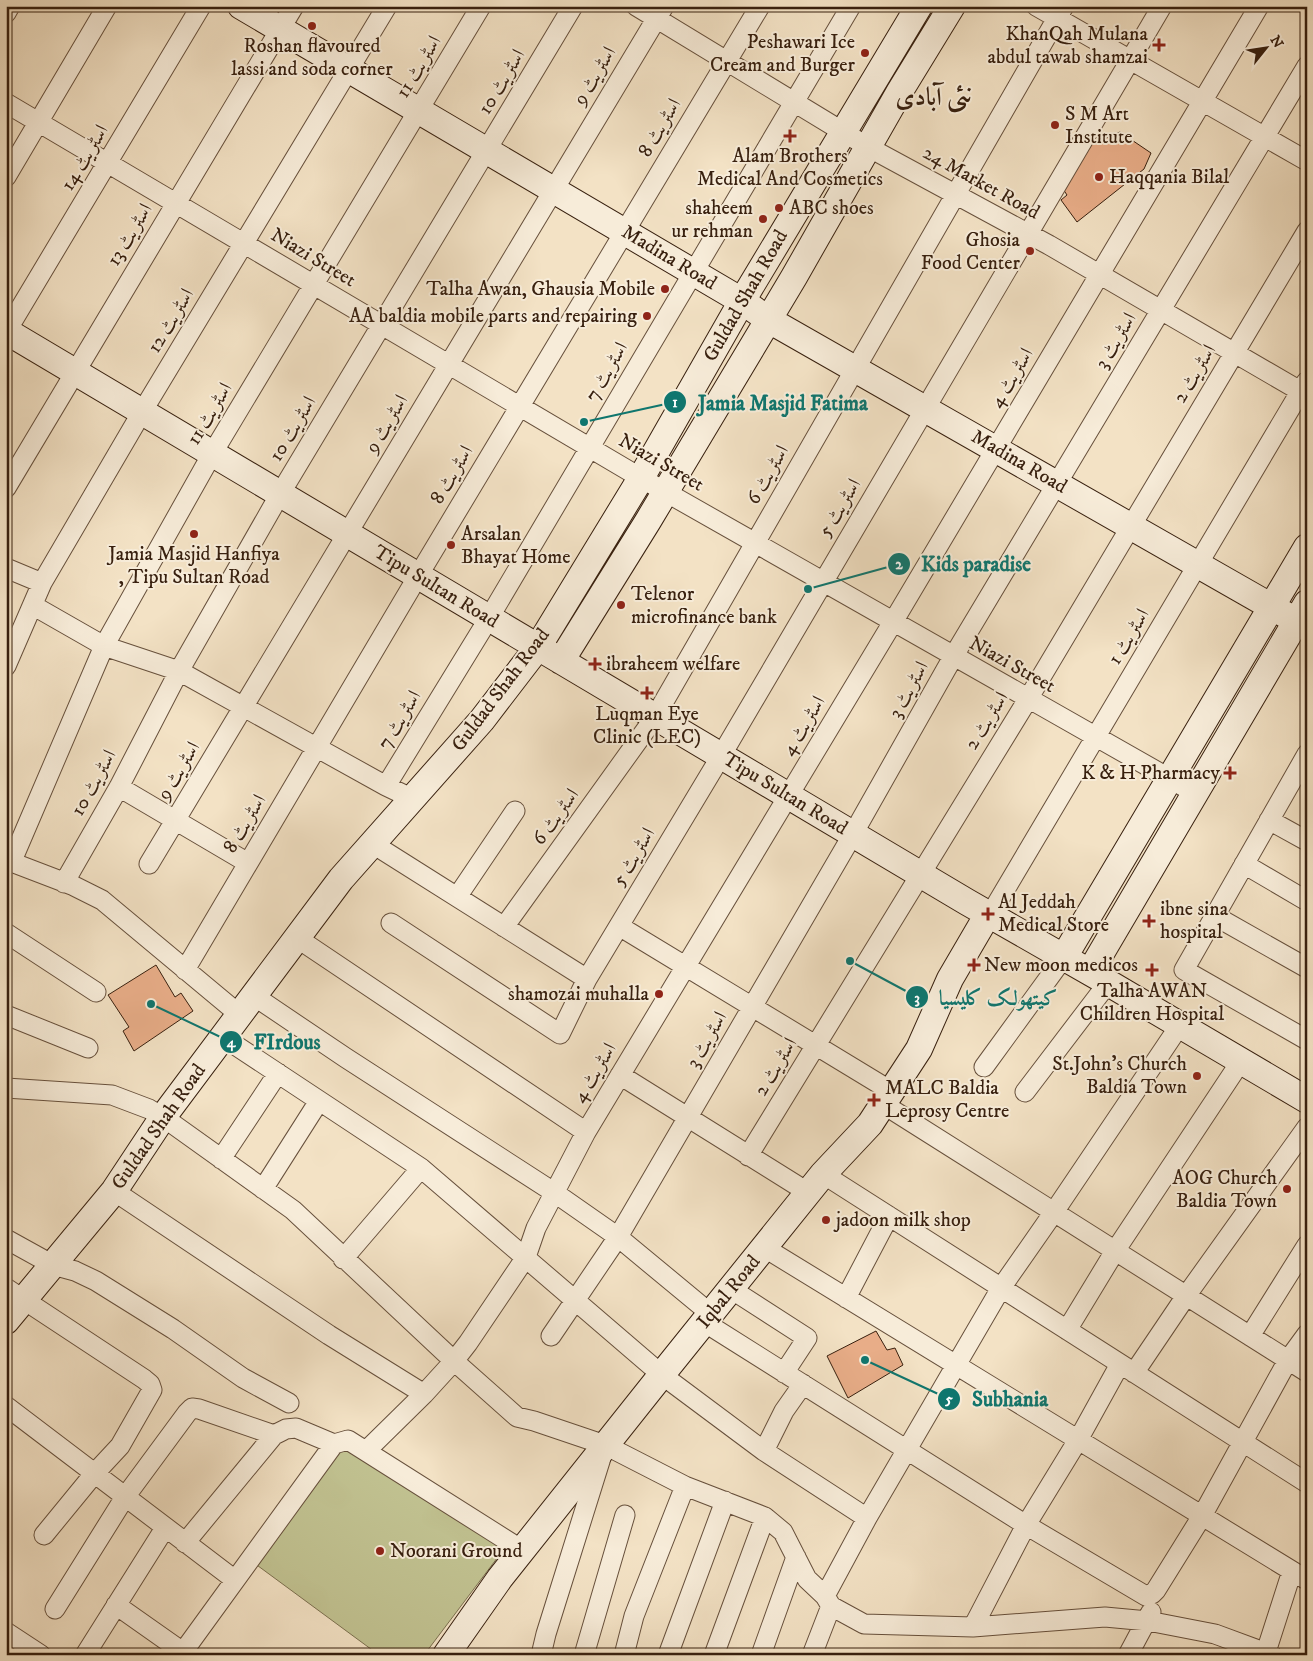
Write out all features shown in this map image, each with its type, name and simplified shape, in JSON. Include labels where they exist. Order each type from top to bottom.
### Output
[{"type":"street","points":[[6,13],[10,6]]},
{"type":"street","points":[[6,177],[107,6]]},
{"type":"street","name":"اسٹریٹ 14","points":[[6,332],[201,6]]},
{"type":"street","name":"Madina Road","points":[[241,6],[554,189],[742,301],[769,320],[1271,607],[1303,617]]},
{"type":"street","name":"اسٹریٹ 13","points":[[6,488],[294,6]]},
{"type":"street","name":"اسٹریٹ 12","points":[[6,666],[34,606],[42,583],[142,412],[387,6]]},
{"type":"street","name":"اسٹریٹ 11","points":[[9,862],[104,646],[212,454],[481,6]]},
{"type":"street","name":"اسٹریٹ 10","points":[[64,883],[119,787],[179,671],[280,494],[574,6]]},
{"type":"street","name":"24 Market Road","points":[[636,6],[660,12],[727,62],[868,147],[1027,234],[1234,353],[1305,389]]},
{"type":"street","name":"اسٹریٹ 8","points":[[185,970],[519,406],[760,6]]},
{"type":"street","name":"اسٹریٹ 7","points":[[386,786],[489,618],[851,6]]},
{"type":"street","name":"Guldad Shah Road","points":[[6,1321],[15,1293],[52,1265],[114,1191],[163,1117],[341,879],[482,720],[538,647],[641,478],[742,301],[919,6]]},
{"type":"street","name":"Guldad Shah Road","points":[[561,661],[769,320],[900,91],[952,6]]},
{"type":"street","points":[[1036,6],[1061,12],[1130,60],[1307,161]]},
{"type":"street","name":"اسٹریٹ 5","points":[[391,923],[560,1034],[587,979],[721,756],[1162,6]]},
{"type":"street","name":"اسٹریٹ 4","points":[[366,1451],[424,1394],[454,1361],[526,1256],[536,1228],[586,1132],[620,1074],[893,622],[1259,6]]},
{"type":"street","name":"اسٹریٹ 9","points":[[149,864],[660,12]]},
{"type":"street","name":"اسٹریٹ 6","points":[[504,927],[655,717],[1061,12]]},
{"type":"street","name":"اسٹریٹ 3","points":[[551,1336],[618,1237],[853,834],[953,657],[1307,66]]},
{"type":"street","name":"Niazi Street","points":[[6,103],[641,478],[1195,793]]},
{"type":"street","name":"اسٹریٹ 2","points":[[748,1156],[1028,699],[1307,231]]},
{"type":"street","name":"Tipu Sultan Road","points":[[6,332],[989,915],[1307,1100]]},
{"type":"street","name":"اسٹریٹ 1","points":[[989,915],[1305,389]]},
{"type":"street","points":[[984,1067],[1064,957],[1307,547]]},
{"type":"street","points":[[6,568],[42,583]]},
{"type":"street","points":[[34,606],[104,646],[179,671],[386,786],[413,799]]},
{"type":"street","points":[[1025,1092],[1099,978],[1195,793],[1303,617]]},
{"type":"street","points":[[1305,762],[1269,820],[1184,970],[1307,1040]]},
{"type":"street","points":[[119,787],[248,862]]},
{"type":"street","points":[[457,897],[515,811]]},
{"type":"street","points":[[1269,820],[1307,841]]},
{"type":"street","points":[[373,844],[587,979]]},
{"type":"street","points":[[9,862],[102,900],[185,970],[247,1006],[346,1058],[555,1192],[618,1237],[707,1318],[784,1372],[1026,1525],[1146,1596],[1152,1594],[1202,1516],[1288,1360],[1307,1334]]},
{"type":"street","points":[[1244,864],[1307,900]]},
{"type":"street","name":"Iqbal Road","points":[[446,1655],[500,1578],[605,1445],[816,1184],[870,1124],[919,1049],[950,979],[989,915]]},
{"type":"street","points":[[1215,916],[1307,968]]},
{"type":"street","points":[[619,926],[815,1045],[887,1098],[1054,1212],[1307,1372]]},
{"type":"street","points":[[6,933],[96,992]]},
{"type":"street","points":[[297,938],[586,1132]]},
{"type":"street","points":[[6,1015],[88,1048]]},
{"type":"street","points":[[812,1655],[828,1601],[867,1518],[1000,1288],[1054,1212],[1180,1025]]},
{"type":"street","points":[[224,1037],[421,1168],[526,1256],[662,1375],[764,1450],[867,1518]]},
{"type":"street","points":[[1068,1330],[1115,1251],[1240,1061]]},
{"type":"street","points":[[221,1158],[278,1073]]},
{"type":"street","points":[[620,1074],[748,1156],[889,1216],[1307,1483]]},
{"type":"street","points":[[6,1088],[112,1094],[149,1108],[293,1210],[343,1259],[517,1418],[534,1421],[605,1445],[685,1486],[765,1517],[783,1532],[807,1578],[828,1601],[864,1624],[973,1627],[1105,1617],[1148,1621],[1215,1634],[1267,1654],[1299,1575],[765,1248]]},
{"type":"street","points":[[263,1189],[319,1100]]},
{"type":"street","points":[[973,1627],[1026,1525],[1078,1440],[1127,1368],[1186,1296],[1307,1127]]},
{"type":"street","points":[[343,1259],[421,1168]]},
{"type":"street","points":[[114,1191],[329,1334],[424,1394]]},
{"type":"street","points":[[846,1298],[889,1216]]},
{"type":"street","points":[[6,1239],[52,1265],[75,1271],[96,1282],[173,1329],[243,1378],[289,1403]]},
{"type":"street","points":[[1250,1336],[1307,1245]]},
{"type":"street","points":[[731,1289],[807,1338],[784,1372]]},
{"type":"street","points":[[15,1293],[150,1384],[152,1390],[120,1446],[94,1474],[44,1535]]},
{"type":"street","points":[[764,1450],[784,1411],[803,1384]]},
{"type":"street","points":[[6,1406],[235,1580]]},
{"type":"street","points":[[55,1609],[125,1497],[187,1412],[192,1408],[274,1436]]},
{"type":"street","points":[[185,1543],[274,1436],[286,1429],[296,1428],[334,1444]]},
{"type":"street","points":[[116,1605],[185,1654],[235,1580],[334,1444],[348,1440],[522,1550]]},
{"type":"street","points":[[541,1655],[605,1445]]},
{"type":"street","points":[[624,1655],[634,1616],[685,1486]]},
{"type":"street","points":[[668,1655],[725,1501]]},
{"type":"street","points":[[584,1655],[625,1515]]},
{"type":"street","points":[[714,1655],[765,1517]]},
{"type":"street","points":[[85,1655],[165,1528]]},
{"type":"street","points":[[761,1655],[796,1556]]},
{"type":"street","points":[[1128,1655],[1148,1621],[1154,1605],[1152,1594]]},
{"type":"street","points":[[6,1632],[41,1655]]},
{"type":"green space","name":"Noorani Ground","points":[[348,1440],[510,1541],[424,1655],[379,1655],[250,1560]]},
{"type":"building","name":"Haqqania Bilal","points":[[1120,132],[1151,153],[1144,169],[1077,222],[1061,200],[1067,195],[1061,186],[1084,148]]},
{"type":"building","points":[[156,965],[175,997],[181,993],[193,1011],[134,1051],[123,1031],[129,1027],[108,995]]},
{"type":"building","points":[[876,1331],[887,1350],[895,1348],[903,1365],[848,1398],[827,1356]]},
{"type":"place","name":"Roshan flavoured lassi and soda corner","points":[[312,26]]},
{"type":"place","name":"KhanQah Mulana abdul tawab shamzai","points":[[1159,45]]},
{"type":"place","name":"Peshawari Ice Cream and Burger","points":[[865,53]]},
{"type":"place","name":"S M Art Institute","points":[[1055,125]]},
{"type":"place","name":"Alam Brothers Medical And Cosmetics","points":[[790,136]]},
{"type":"place","name":"Haqqania Bilal","points":[[1099,177]]},
{"type":"place","name":"ABC shoes","points":[[779,208]]},
{"type":"place","name":"shaheem ur rehman","points":[[763,219]]},
{"type":"place","name":"Ghosia Food Center","points":[[1030,251]]},
{"type":"place","name":"Talha Awan, Ghausia Mobile","points":[[665,289]]},
{"type":"place","name":"AA baldia mobile parts and repairing","points":[[647,316]]},
{"type":"place","name":"Jamia Masjid Fatima","points":[[584,422]]},
{"type":"place","name":"Jamia Masjid Hanfiya , Tipu Sultan Road","points":[[194,534]]},
{"type":"place","name":"Arsalan Bhayat Home","points":[[451,545]]},
{"type":"place","name":"Kids paradise","points":[[808,589]]},
{"type":"place","name":"Telenor microfinance bank","points":[[621,605]]},
{"type":"place","name":"ibraheem welfare","points":[[595,664]]},
{"type":"place","name":"Luqman Eye Clinic (LEC)","points":[[647,693]]},
{"type":"place","name":"K & H Pharmacy","points":[[1230,773]]},
{"type":"place","name":"Al Jeddah Medical Store","points":[[988,914]]},
{"type":"place","name":"ibne sina hospital","points":[[1149,921]]},
{"type":"place","name":"کیتھولک کلیسیا","points":[[850,961]]},
{"type":"place","name":"New moon medicos","points":[[974,965]]},
{"type":"place","name":"Talha AWAN Children Hospital","points":[[1152,970]]},
{"type":"place","name":"shamozai muhalla","points":[[659,994]]},
{"type":"place","name":"FIrdous","points":[[151,1004]]},
{"type":"place","name":"St.John's Church Baldia Town","points":[[1197,1076]]},
{"type":"place","name":"MALC Baldia Leprosy Centre","points":[[874,1100]]},
{"type":"place","name":"AOG Church Baldia Town","points":[[1287,1189]]},
{"type":"place","name":"jadoon milk shop","points":[[826,1220]]},
{"type":"place","name":"Subhania","points":[[865,1360]]},
{"type":"place","name":"Noorani Ground","points":[[380,1551]]},
{"type":"district","name":"نئی آبادی","points":[[934,97]]}]
